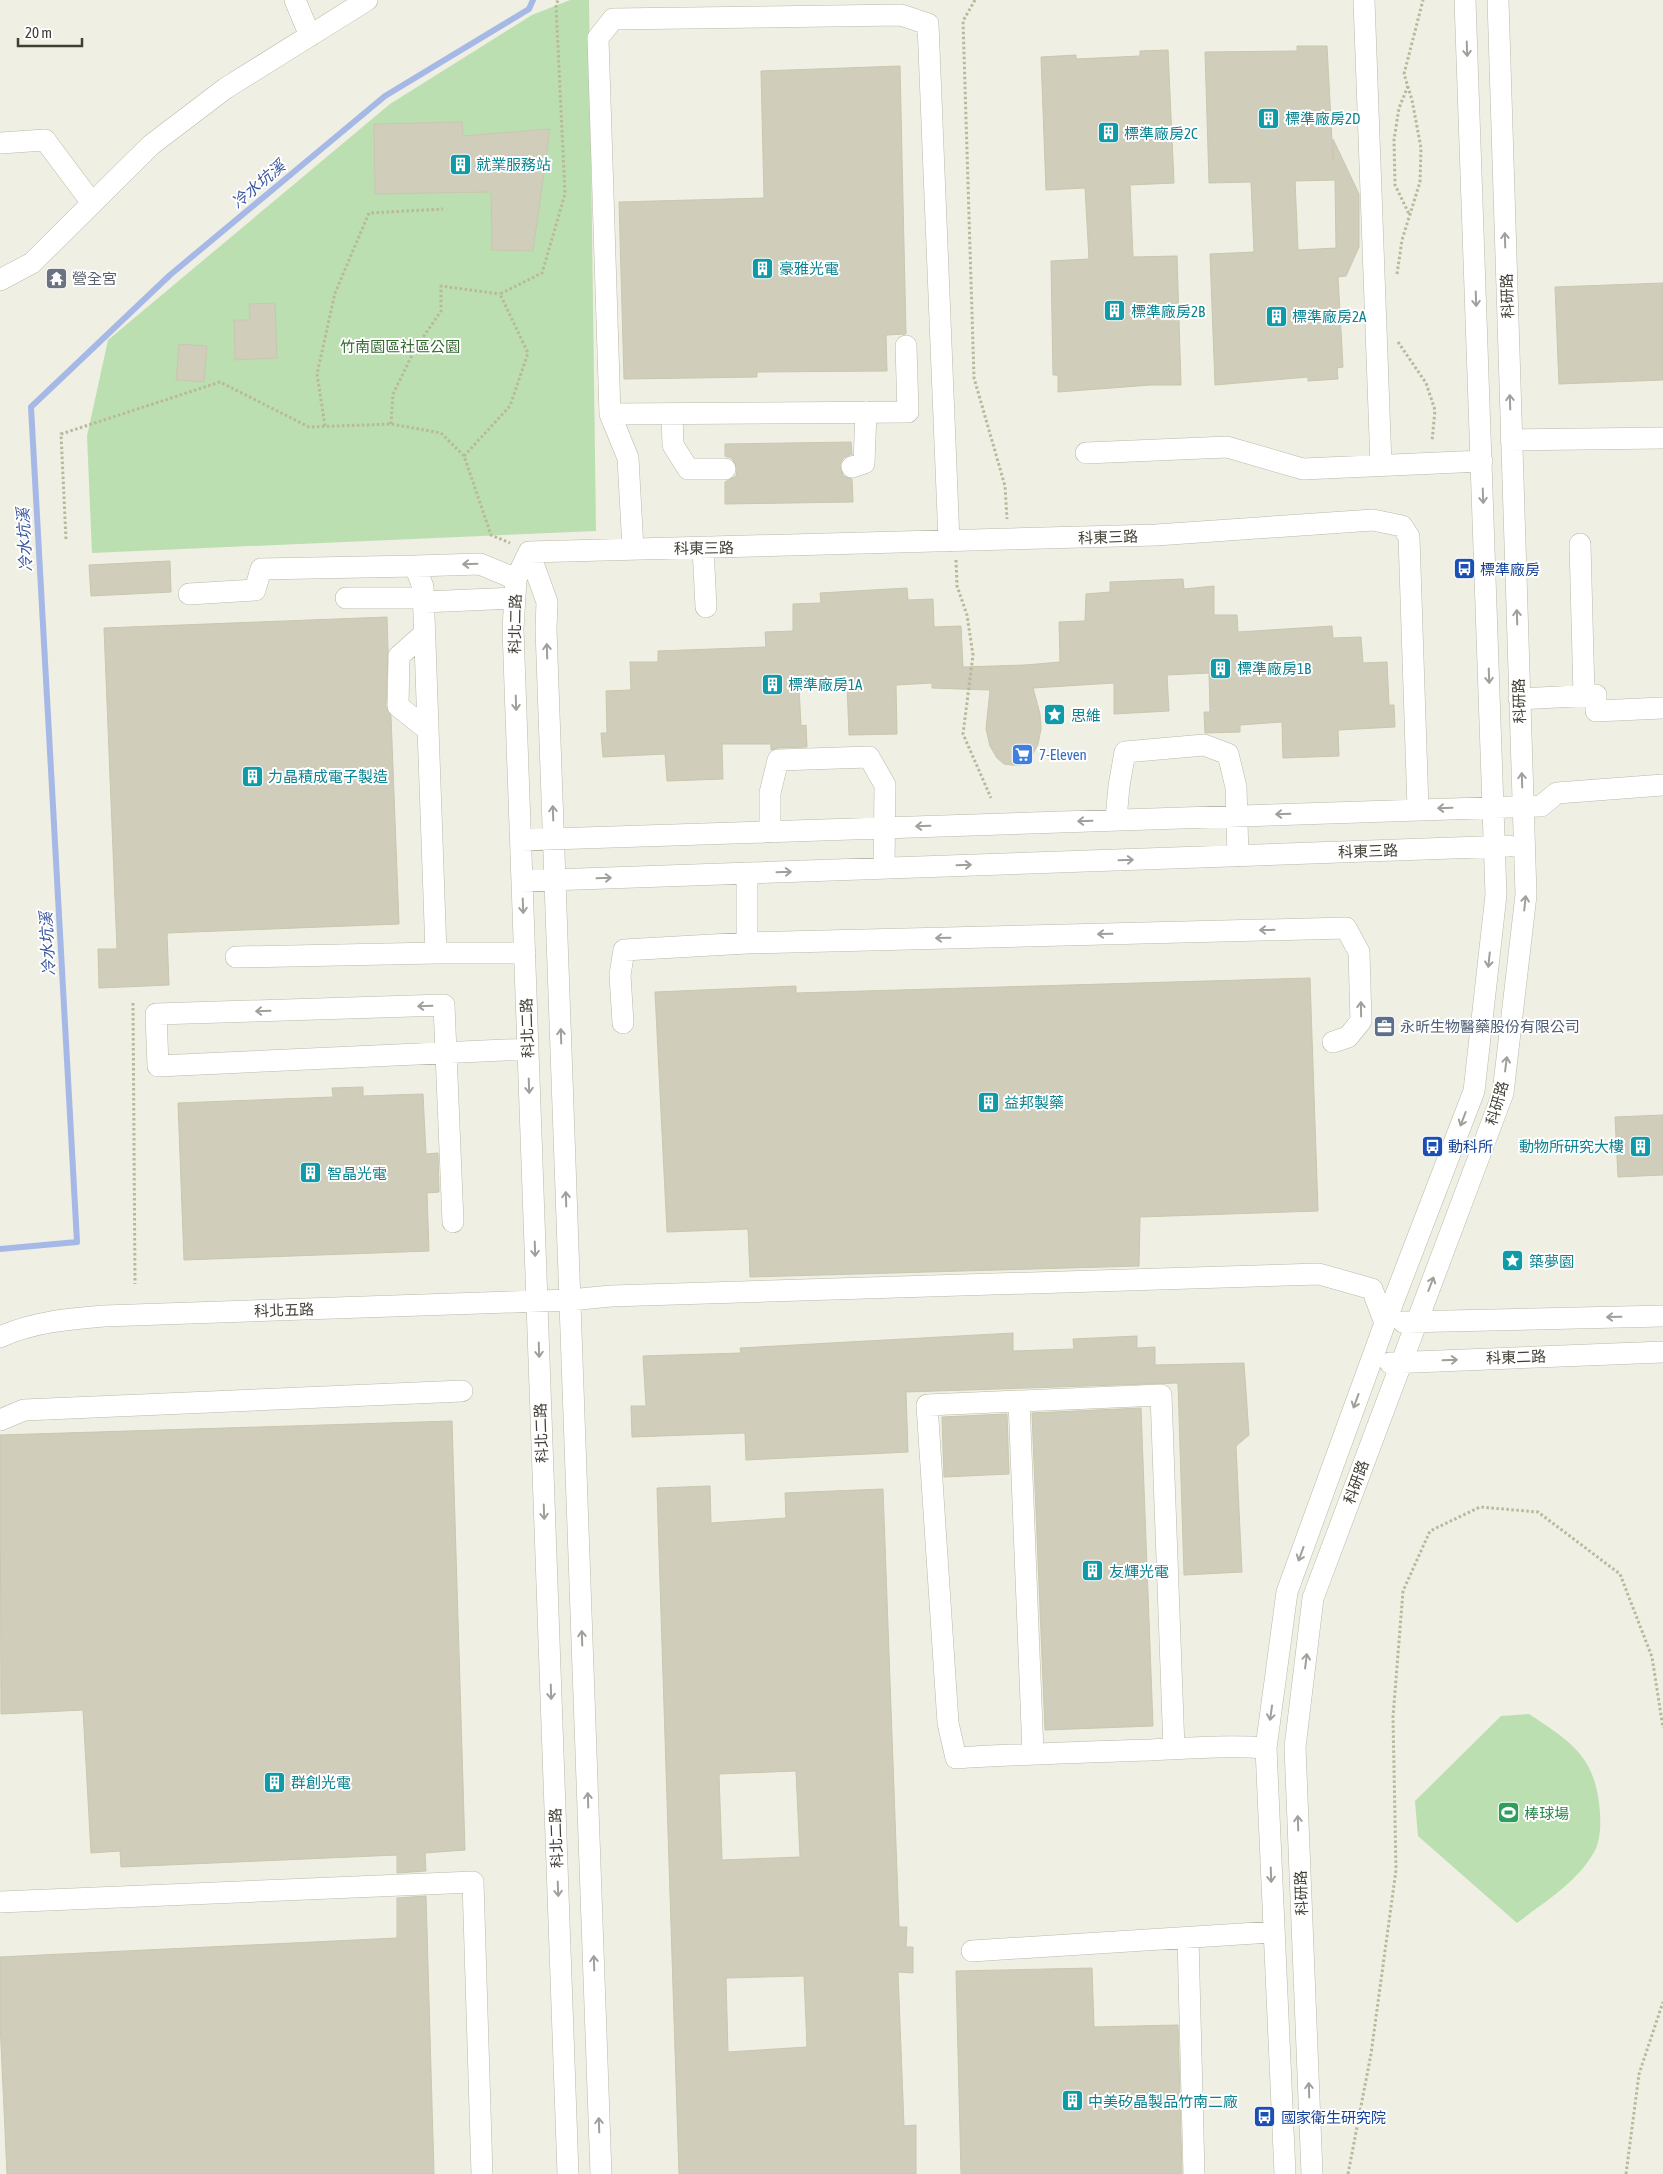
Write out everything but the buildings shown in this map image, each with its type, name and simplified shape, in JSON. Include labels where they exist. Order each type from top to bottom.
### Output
[{"type":"street","points":[[295,0],[310,36]]},
{"type":"street","points":[[0,280],[32,263],[150,145],[226,88],[367,0]]},
{"type":"street","points":[[1364,0],[1381,465]]},
{"type":"street","name":"科研路","points":[[1285,2174],[1266,1748],[1287,1592],[1385,1323],[1474,1091],[1496,895],[1465,0]]},
{"type":"street","name":"科研路","points":[[1312,2174],[1295,1747],[1313,1598],[1503,1093],[1526,895],[1498,0]]},
{"type":"street","points":[[634,549],[628,458],[610,414],[598,38],[612,19],[901,15],[928,24],[953,548]]},
{"type":"street","points":[[0,144],[45,140],[92,203]]},
{"type":"street","points":[[610,414],[908,412],[906,346]]},
{"type":"street","points":[[852,467],[864,463],[866,412]]},
{"type":"street","points":[[672,414],[673,445],[688,469],[725,470]]},
{"type":"street","points":[[1511,440],[1663,438]]},
{"type":"street","points":[[1086,453],[1227,447],[1303,469],[1482,461]]},
{"type":"street","name":"科東三路","points":[[528,552],[704,548],[953,548],[1008,539],[1156,535],[1373,520],[1402,526],[1409,537],[1418,809]]},
{"type":"street","points":[[1580,544],[1584,695]]},
{"type":"street","points":[[704,548],[706,607]]},
{"type":"street","name":"科北二路","points":[[528,552],[515,588],[513,629],[568,2174]]},
{"type":"street","name":"科北二路","points":[[528,552],[547,602],[546,629],[601,2174]]},
{"type":"street","points":[[189,594],[255,590],[261,569],[480,564],[515,588]]},
{"type":"street","points":[[415,566],[423,588],[436,953]]},
{"type":"street","points":[[346,598],[423,600],[515,588]]},
{"type":"street","points":[[424,632],[400,656],[398,706],[428,730]]},
{"type":"street","points":[[1519,699],[1596,695],[1596,711],[1663,708]]},
{"type":"street","points":[[1116,820],[1125,752],[1204,745],[1228,754],[1236,786],[1238,856]]},
{"type":"street","points":[[770,832],[770,792],[778,760],[869,757],[885,785],[884,868]]},
{"type":"street","points":[[521,840],[1523,805],[1541,806],[1556,793],[1663,785]]},
{"type":"street","name":"科東三路","points":[[522,881],[1524,846]]},
{"type":"street","points":[[747,873],[747,943]]},
{"type":"street","points":[[623,1022],[620,975],[624,950],[747,943],[1346,928],[1359,952],[1361,1021],[1348,1038],[1334,1042]]},
{"type":"street","points":[[236,957],[525,953]]},
{"type":"street","points":[[453,1222],[447,1052],[444,1005],[156,1014],[158,1066],[447,1052],[528,1048]]},
{"type":"street","name":"科北五路","points":[[0,1337],[18,1329],[58,1320],[104,1316],[570,1300],[598,1296],[1320,1274],[1372,1289],[1385,1323]]},
{"type":"street","points":[[1385,1323],[1663,1316]]},
{"type":"street","name":"科東二路","points":[[1370,1364],[1663,1352]]},
{"type":"street","points":[[0,1420],[24,1410],[462,1391]]},
{"type":"street","points":[[1174,1749],[1161,1395],[927,1405],[948,1723],[956,1758],[1033,1754],[1174,1749],[1240,1746],[1266,1748]]},
{"type":"street","points":[[1019,1401],[1033,1754]]},
{"type":"street","points":[[0,1902],[473,1882],[482,2174]]},
{"type":"street","points":[[972,1951],[1273,1932]]},
{"type":"street","points":[[1188,1938],[1194,2174]]},
{"type":"path","points":[[391,424],[393,394],[415,349],[441,311],[441,286],[500,294],[542,273],[565,194],[556,5],[558,0]]},
{"type":"path","points":[[975,0],[963,21],[974,378],[1004,486],[1008,539]]},
{"type":"path","points":[[1396,276],[1402,240],[1420,182],[1421,148],[1404,74],[1423,0]]},
{"type":"path","points":[[1408,86],[1399,108],[1394,140],[1395,185],[1410,215]]},
{"type":"path","points":[[325,426],[317,374],[335,293],[369,213],[443,209]]},
{"type":"path","points":[[464,456],[510,406],[528,354],[500,294]]},
{"type":"path","points":[[1397,332],[1398,342],[1426,383],[1435,410],[1432,441]]},
{"type":"path","points":[[66,539],[61,434],[220,382],[309,427],[391,424],[441,433],[464,456],[491,534],[528,552]]},
{"type":"path","points":[[953,548],[956,586],[967,615],[973,655],[964,734],[991,798]]},
{"type":"path","points":[[132,1003],[135,1284]]},
{"type":"path","points":[[1348,2174],[1371,2054],[1396,1870],[1393,1717],[1403,1592],[1430,1531],[1480,1507],[1538,1512],[1620,1574],[1652,1657],[1663,1728]]},
{"type":"path","points":[[1626,2174],[1639,2074],[1663,2002]]},
{"type":"green space","name":"竹南園區社區公園","points":[[570,0],[589,0],[596,531],[92,553],[87,436],[108,340],[390,104],[532,15]]},
{"type":"green space","name":"棒球場","points":[[1529,1714],[1570,1743],[1580,1753],[1593,1778],[1598,1794],[1600,1829],[1599,1840],[1595,1850],[1578,1874],[1558,1892],[1517,1923],[1418,1836],[1415,1801],[1501,1716]]},
{"type":"waterway","name":"冷水坑溪","points":[[0,1249],[77,1242],[31,407],[170,275],[385,96],[529,9],[533,0]]},
{"type":"place","name":"標準廠房2D","points":[[1269,118]]},
{"type":"place","name":"標準廠房2C","points":[[1108,133]]},
{"type":"place","name":"就業服務站","points":[[460,164]]},
{"type":"place","name":"豪雅光電","points":[[763,268]]},
{"type":"place","name":"營全宮","points":[[56,278]]},
{"type":"place","name":"標準廠房2B","points":[[1115,311]]},
{"type":"place","name":"標準廠房2A","points":[[1276,316]]},
{"type":"place","name":"標準廠房","points":[[1464,569]]},
{"type":"place","name":"標準廠房1B","points":[[1221,668]]},
{"type":"place","name":"標準廠房1A","points":[[772,684]]},
{"type":"place","name":"思維","points":[[1055,715]]},
{"type":"place","name":"7-Eleven","points":[[1023,754]]},
{"type":"place","name":"力晶積成電子製造","points":[[252,776]]},
{"type":"place","name":"永昕生物醫藥股份有限公司","points":[[1384,1026]]},
{"type":"place","name":"益邦製藥","points":[[988,1102]]},
{"type":"place","name":"動科所","points":[[1432,1146]]},
{"type":"place","name":"動物所研究大樓","points":[[1640,1146]]},
{"type":"place","name":"智晶光電","points":[[311,1173]]},
{"type":"place","name":"築夢園","points":[[1513,1261]]},
{"type":"place","name":"友輝光電","points":[[1093,1571]]},
{"type":"place","name":"群創光電","points":[[275,1782]]},
{"type":"place","name":"棒球場","points":[[1508,1813]]},
{"type":"place","name":"中美矽晶製品竹南二廠","points":[[1072,2101]]},
{"type":"place","name":"國家衛生研究院","points":[[1265,2117]]}]
